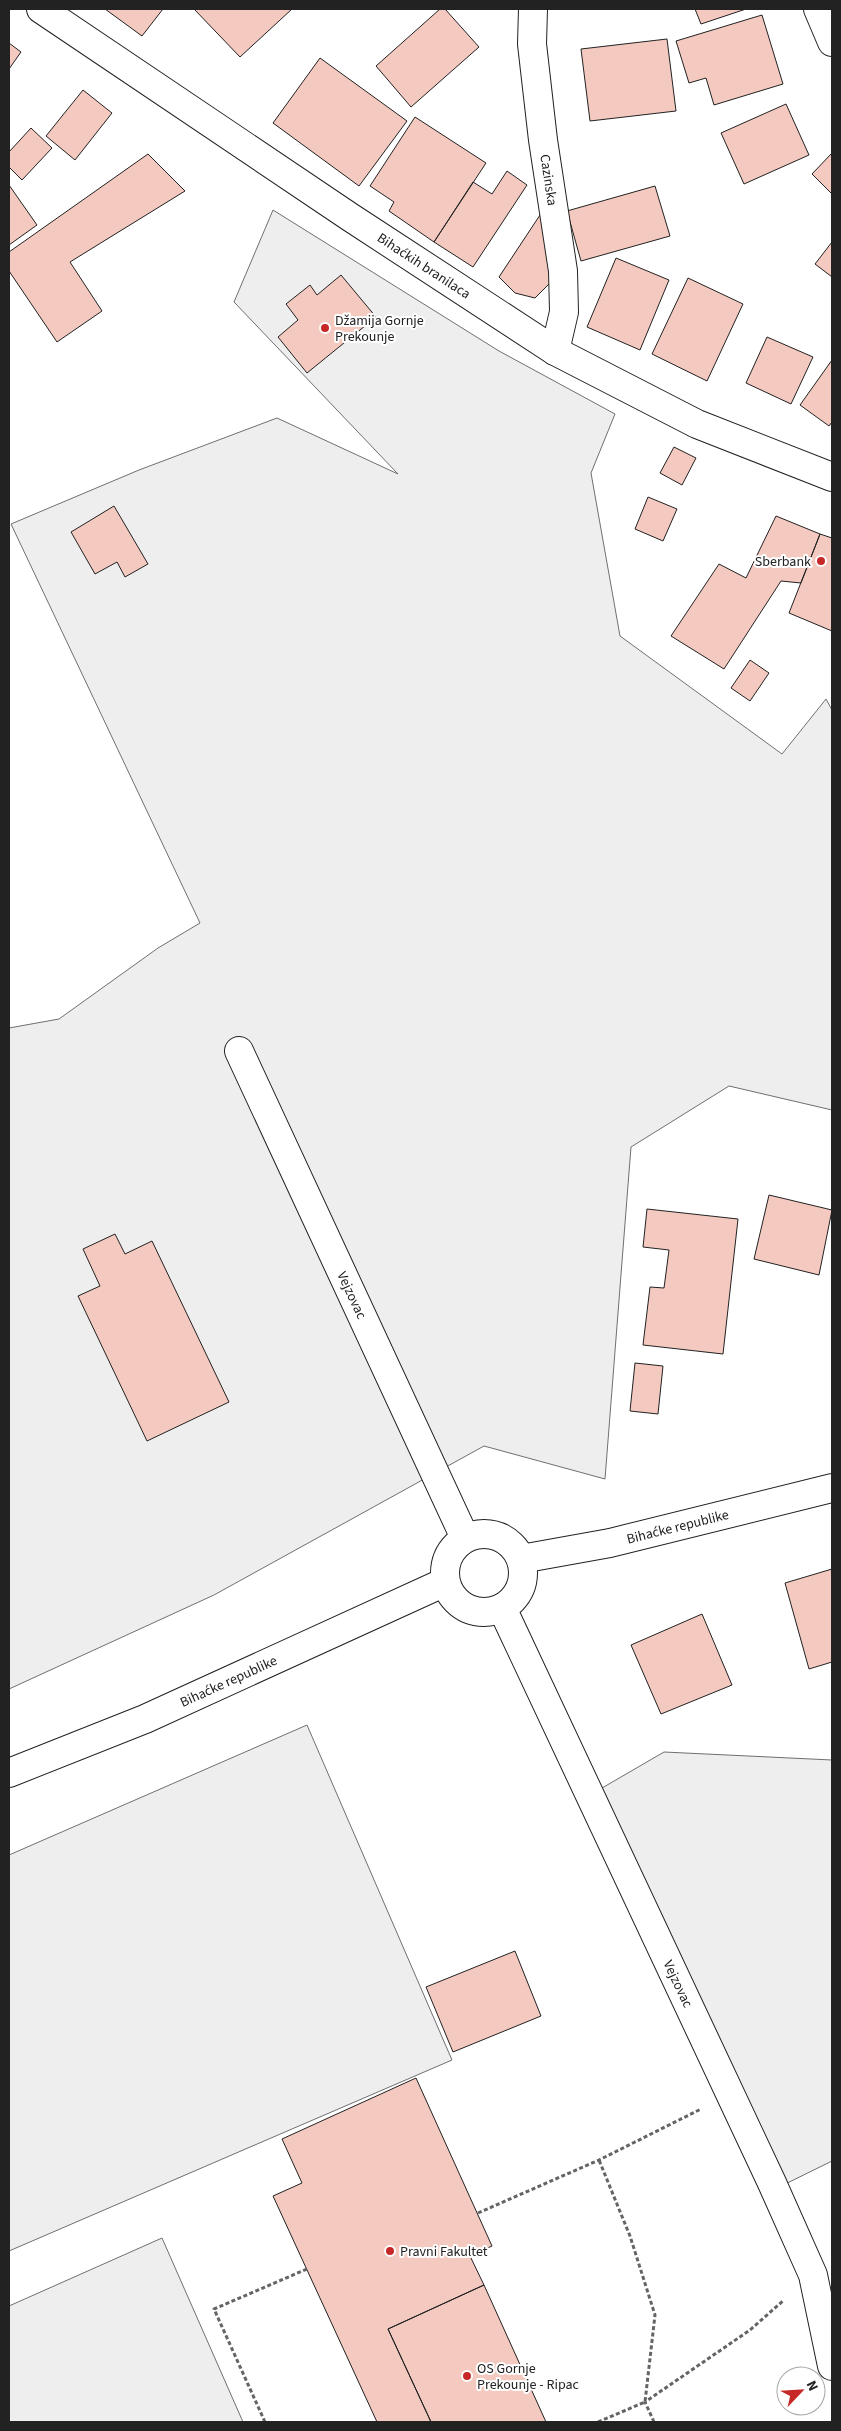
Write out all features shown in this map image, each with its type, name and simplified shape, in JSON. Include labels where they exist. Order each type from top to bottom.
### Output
[{"type":"street","name":"Bihaćkih branilaca","points":[[41,9],[555,352],[697,424],[832,477]]},
{"type":"street","name":"Cazinska","points":[[533,9],[532,44],[543,140],[563,271],[564,312],[555,352]]},
{"type":"street","points":[[818,9],[832,42]]},
{"type":"street","name":"Vejzovac","points":[[239,1051],[465,1538]]},
{"type":"street","name":"Bihaćke republike","points":[[521,1559],[610,1544],[832,1488]]},
{"type":"street","points":[[478,1534],[492,1534],[504,1539],[515,1548],[521,1559],[524,1571],[518,1593],[502,1608],[479,1612],[467,1609],[450,1594],[445,1582],[445,1569],[448,1557],[455,1546],[465,1538],[478,1534]]},
{"type":"street","name":"Bihaćke republike","points":[[9,1773],[145,1719],[445,1582]]},
{"type":"street","name":"Vejzovac","points":[[502,1608],[729,2095],[772,2183],[813,2275],[832,2366]]},
{"type":"path","points":[[478,2213],[599,2160],[729,2095]]},
{"type":"path","points":[[599,2160],[630,2236],[655,2315],[645,2402],[654,2422]]},
{"type":"path","points":[[265,2422],[214,2309],[306,2268]]},
{"type":"path","points":[[598,2422],[645,2402],[750,2330],[813,2275]]},
{"type":"shaded area","points":[[273,210],[499,351],[615,414],[591,473],[620,636],[782,754],[826,699],[832,710],[832,1110],[729,1086],[631,1147],[605,1479],[484,1446],[214,1595],[9,1689],[9,1028],[59,1019],[158,948],[200,923],[11,524],[139,470],[277,418],[398,474],[234,302]]},
{"type":"shaded area","points":[[307,1725],[452,2060],[9,2251],[9,1855]]},
{"type":"shaded area","points":[[664,1752],[832,1760],[832,2161],[763,2195],[590,1795]]},
{"type":"shaded area","points":[[162,2238],[243,2422],[9,2422],[9,2306]]},
{"type":"building","points":[[105,9],[163,9],[142,36]]},
{"type":"building","points":[[194,9],[292,9],[240,57]]},
{"type":"building","points":[[440,9],[445,9],[479,47],[411,107],[376,66]]},
{"type":"building","points":[[695,9],[746,9],[701,24]]},
{"type":"building","points":[[762,15],[783,84],[714,105],[706,78],[689,83],[676,41]]},
{"type":"building","points":[[667,39],[676,111],[590,121],[581,49]]},
{"type":"building","points":[[9,43],[21,52],[9,69]]},
{"type":"building","points":[[320,58],[407,121],[359,186],[273,123]]},
{"type":"building","points":[[83,90],[112,113],[75,160],[46,136]]},
{"type":"building","points":[[786,104],[809,155],[744,184],[721,133]]},
{"type":"building","points":[[415,117],[486,163],[434,242],[389,211],[394,202],[370,186]]},
{"type":"building","points":[[31,128],[52,148],[22,180],[9,167],[9,152]]},
{"type":"building","points":[[832,153],[832,194],[812,174]]},
{"type":"building","points":[[148,154],[185,191],[70,262],[102,311],[57,342],[9,271],[9,252]]},
{"type":"building","points":[[507,171],[527,185],[473,267],[434,242],[473,182],[492,194]]},
{"type":"building","points":[[9,185],[37,225],[9,245]]},
{"type":"building","points":[[655,186],[670,236],[581,261],[567,211]]},
{"type":"building","points":[[542,212],[556,277],[535,298],[515,293],[499,277]]},
{"type":"building","points":[[832,242],[832,277],[815,264]]},
{"type":"building","points":[[616,258],[669,280],[640,350],[587,327]]},
{"type":"building","name":"Džamija Gornje Prekounje","points":[[341,275],[376,317],[307,373],[278,337],[298,320],[286,304],[310,285],[317,295]]},
{"type":"building","points":[[688,278],[743,304],[707,381],[652,354]]},
{"type":"building","points":[[767,337],[813,357],[791,404],[746,383]]},
{"type":"building","points":[[832,360],[832,422],[829,426],[800,405]]},
{"type":"building","points":[[674,447],[696,458],[682,485],[660,473]]},
{"type":"building","points":[[648,497],[677,509],[663,541],[635,529]]},
{"type":"building","points":[[114,506],[148,564],[125,577],[117,562],[95,574],[71,532]]},
{"type":"building","points":[[776,516],[820,534],[801,583],[781,581],[724,669],[671,636],[719,564],[746,578]]},
{"type":"building","name":"Sberbank","points":[[820,534],[832,538],[832,631],[789,613]]},
{"type":"building","points":[[750,660],[769,673],[750,701],[731,688]]},
{"type":"building","points":[[769,1195],[832,1210],[819,1275],[754,1259]]},
{"type":"building","points":[[647,1209],[738,1219],[723,1354],[643,1345],[650,1287],[664,1288],[669,1250],[643,1247]]},
{"type":"building","points":[[115,1234],[125,1254],[152,1241],[229,1402],[147,1441],[78,1296],[100,1286],[83,1249]]},
{"type":"building","points":[[635,1363],[663,1366],[658,1414],[630,1411]]},
{"type":"building","points":[[832,1569],[832,1662],[809,1669],[785,1583]]},
{"type":"building","points":[[702,1614],[732,1685],[661,1714],[631,1645]]},
{"type":"building","points":[[515,1951],[541,2016],[453,2052],[426,1987]]},
{"type":"building","name":"Pravni Fakultet","points":[[416,2078],[492,2246],[470,2256],[484,2285],[388,2329],[431,2422],[377,2422],[273,2196],[302,2183],[282,2139]]},
{"type":"building","name":"OS Gornje Prekounje - Ripac","points":[[484,2285],[546,2422],[431,2422],[388,2329]]},
{"type":"place","name":"Džamija Gornje Prekounje","points":[[325,328]]},
{"type":"place","name":"Sberbank","points":[[821,561]]},
{"type":"place","name":"Pravni Fakultet","points":[[390,2251]]},
{"type":"place","name":"OS Gornje Prekounje - Ripac","points":[[467,2376]]}]
